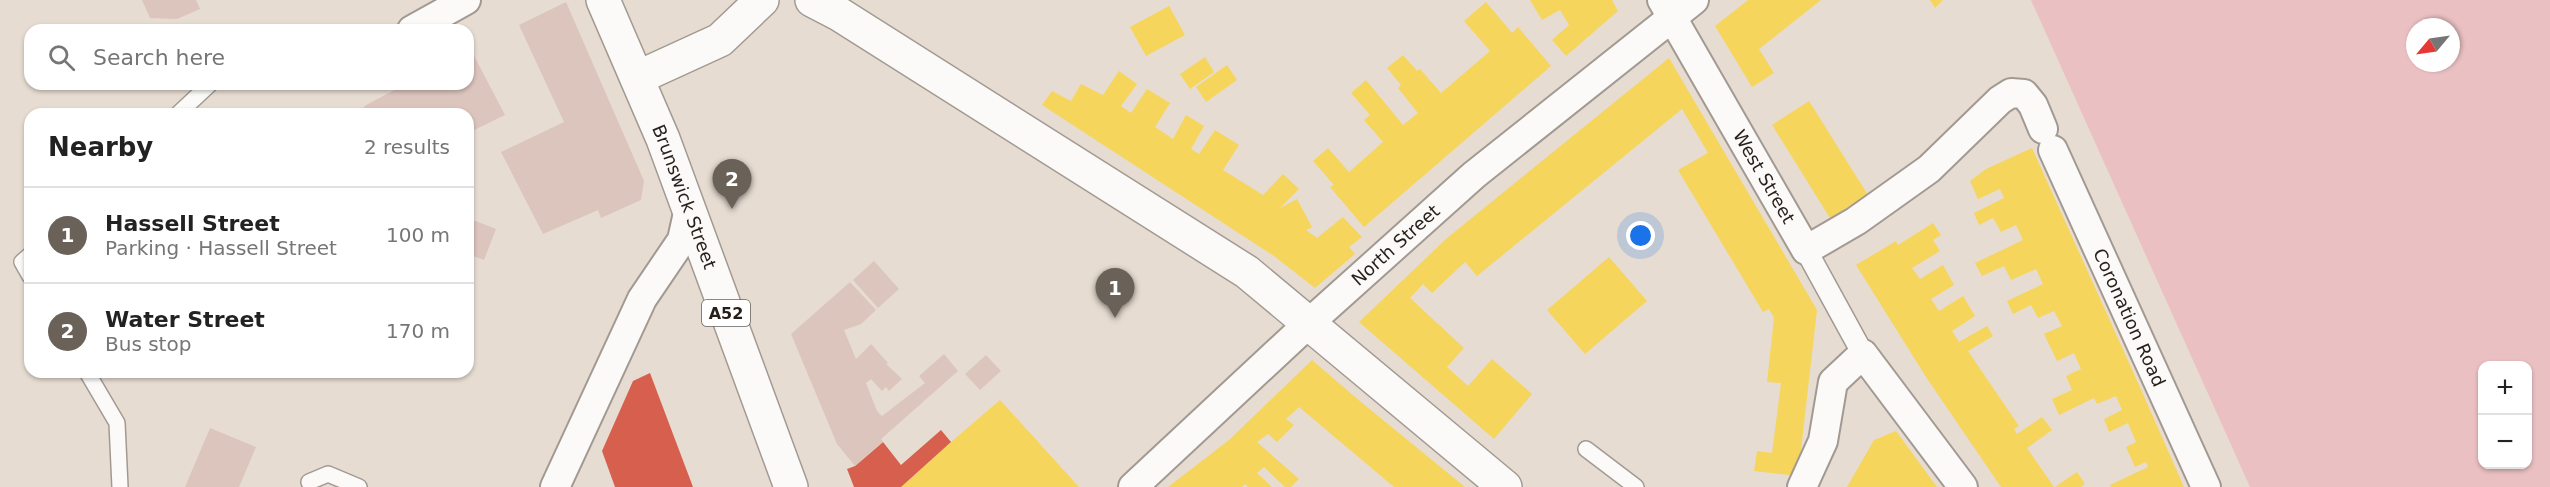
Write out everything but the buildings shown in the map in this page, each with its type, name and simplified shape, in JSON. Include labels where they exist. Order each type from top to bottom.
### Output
[{"type":"street","points":[[423,24],[466,0]]},
{"type":"street","name":"A52","points":[[603,0],[637,78]]},
{"type":"street","points":[[637,78],[720,40],[762,0]]},
{"type":"street","points":[[812,0],[839,14],[1247,272],[1505,487]]},
{"type":"street","name":"North Street","points":[[1133,487],[1309,323],[1474,175],[1667,9],[1694,0]]},
{"type":"street","name":"West Street","points":[[1667,9],[1806,250],[1863,354],[1963,487]]},
{"type":"street","name":"Brunswick Street","points":[[637,78],[663,139],[688,213],[791,487]]},
{"type":"street","name":"Coronation Road","points":[[1806,250],[1856,221],[1929,169],[2000,100],[2011,93],[2024,94],[2033,105],[2206,487]]},
{"type":"street","points":[[555,487],[642,299],[682,240],[688,213]]},
{"type":"street","points":[[1802,487],[1823,441],[1833,382],[1863,354]]},
{"type":"lane","points":[[184,108],[204,90]]},
{"type":"lane","points":[[91,378],[117,423],[120,487]]},
{"type":"lane","points":[[1586,449],[1636,487]]},
{"type":"lane","points":[[309,482],[328,474],[359,487]]},
{"type":"shaded area","points":[[2031,0],[2550,0],[2550,487],[2250,487]]},
{"type":"place","name":"Water Street","points":[[732,209]]},
{"type":"place","name":"Hassell Street","points":[[1115,318]]}]
